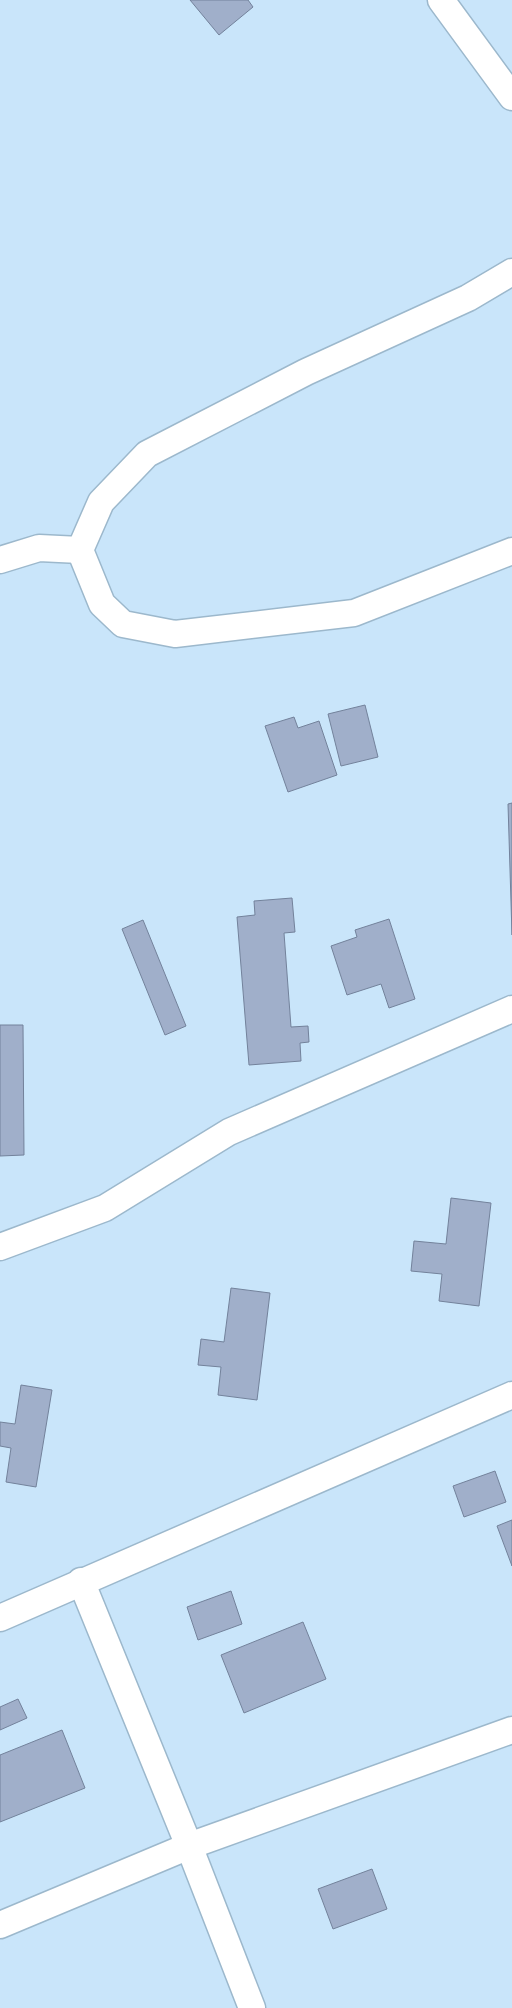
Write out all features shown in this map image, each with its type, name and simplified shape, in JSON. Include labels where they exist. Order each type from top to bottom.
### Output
[{"type":"street","points":[[441,0],[512,97]]},
{"type":"street","points":[[512,272],[468,298],[306,372],[148,454],[101,502],[80,550],[102,604],[123,624],[175,634],[354,613],[512,551]]},
{"type":"street","points":[[0,560],[38,548],[80,550]]},
{"type":"street","points":[[0,1247],[105,1208],[229,1132],[512,1009]]},
{"type":"street","points":[[0,1618],[81,1581],[512,1395]]},
{"type":"street","points":[[81,1581],[189,1846],[252,2008]]},
{"type":"street","points":[[0,1925],[189,1846],[512,1730]]},
{"type":"building","points":[[190,0],[248,0],[253,7],[219,35]]},
{"type":"building","points":[[365,705],[378,757],[341,766],[328,714]]},
{"type":"building","points":[[294,717],[298,728],[319,721],[337,775],[288,792],[265,726]]},
{"type":"building","points":[[512,803],[512,935],[508,804]]},
{"type":"building","points":[[292,898],[295,932],[284,933],[291,1027],[308,1026],[309,1042],[300,1043],[301,1061],[249,1065],[237,917],[255,915],[254,901]]},
{"type":"building","points":[[389,919],[415,999],[389,1008],[381,984],[347,995],[331,946],[357,937],[355,930]]},
{"type":"building","points":[[143,920],[186,1026],[165,1035],[122,929]]},
{"type":"building","points":[[0,1025],[23,1025],[24,1155],[0,1156]]},
{"type":"building","points":[[451,1198],[491,1203],[479,1306],[439,1301],[442,1274],[411,1271],[414,1241],[446,1244]]},
{"type":"building","points":[[231,1288],[270,1293],[257,1400],[218,1395],[221,1367],[198,1365],[201,1339],[224,1342]]},
{"type":"building","points":[[21,1385],[52,1390],[36,1487],[6,1482],[11,1448],[0,1446],[0,1422],[15,1424]]},
{"type":"building","points":[[495,1471],[506,1502],[464,1517],[453,1486]]},
{"type":"building","points":[[512,1520],[512,1566],[497,1526]]},
{"type":"building","points":[[231,1591],[242,1624],[198,1640],[187,1607]]},
{"type":"building","points":[[303,1622],[326,1679],[244,1713],[221,1655]]},
{"type":"building","points":[[18,1699],[27,1718],[0,1730],[0,1707]]},
{"type":"building","points":[[62,1730],[85,1788],[0,1822],[0,1755]]},
{"type":"building","points":[[372,1869],[387,1909],[333,1929],[318,1889]]}]
